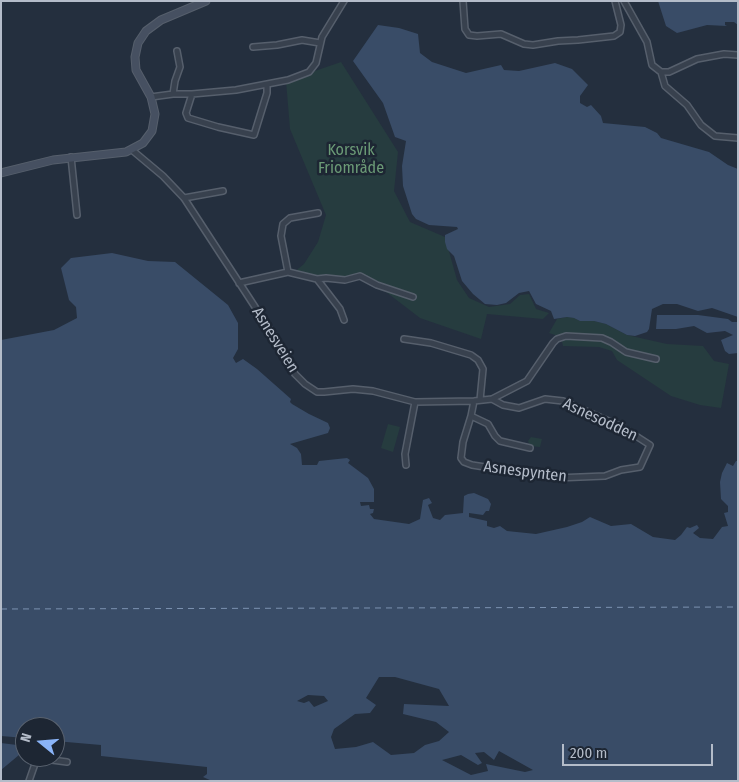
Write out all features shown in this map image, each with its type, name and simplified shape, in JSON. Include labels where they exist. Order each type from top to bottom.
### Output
[{"type":"main road","points":[[1,174],[42,162],[71,157],[114,154],[132,150],[143,143],[152,131],[155,114],[151,98],[140,78],[135,63],[136,50],[142,37],[150,27],[161,20],[206,1]]},
{"type":"street","points":[[151,98],[173,94],[214,93],[288,80],[309,72],[316,62],[320,43],[344,1]]},
{"type":"street","points":[[463,1],[466,29],[471,36],[501,34],[524,44],[533,45],[558,40],[614,36],[620,32],[621,26],[615,1]]},
{"type":"street","points":[[624,1],[647,42],[652,65],[660,72],[665,86],[686,105],[701,125],[715,136],[738,138]]},
{"type":"street","points":[[253,47],[302,40],[320,43]]},
{"type":"street","points":[[173,94],[180,67],[176,51]]},
{"type":"street","points":[[660,72],[669,72],[696,59],[724,54],[738,55]]},
{"type":"street","points":[[192,94],[186,115],[188,118],[218,128],[254,135],[267,93],[267,84]]},
{"type":"street","name":"Asnesveien","points":[[132,150],[163,176],[184,198],[272,333],[295,374],[311,389],[324,392],[340,389],[362,390],[415,402],[492,400],[527,381],[552,343],[561,337],[589,336],[602,338],[626,352],[656,359]]},
{"type":"street","points":[[71,157],[77,215]]},
{"type":"street","points":[[184,198],[223,191]]},
{"type":"street","points":[[288,272],[281,236],[282,224],[290,218],[318,213]]},
{"type":"street","points":[[239,283],[288,272],[318,279],[345,280],[360,276],[378,285],[413,297]]},
{"type":"street","points":[[318,279],[340,309],[344,320]]},
{"type":"street","name":"Asnespynten","points":[[404,339],[431,342],[471,355],[478,360],[483,368],[477,401],[463,442],[461,458],[464,462],[472,465],[556,478],[605,476],[622,470],[640,467],[650,445]]},
{"type":"street","name":"Asnesodden","points":[[492,400],[503,405],[519,408],[545,399],[563,401],[622,427],[650,445]]},
{"type":"street","points":[[406,465],[405,454],[415,402]]},
{"type":"street","name":"Asnespynten","points":[[471,416],[488,424],[495,436],[500,440],[530,448]]},
{"type":"street","points":[[29,781],[37,758],[67,762]]},
{"type":"green space","name":"Korsvik Friområde","points":[[341,62],[398,152],[394,191],[410,222],[445,237],[457,280],[469,298],[489,307],[510,304],[520,295],[529,294],[536,309],[549,313],[543,319],[487,314],[481,339],[420,318],[377,285],[358,276],[348,280],[317,279],[293,273],[304,264],[318,242],[326,215],[290,129],[286,81]]},
{"type":"green space","points":[[567,317],[580,321],[594,321],[606,324],[627,335],[667,344],[703,346],[714,361],[729,364],[721,408],[700,405],[671,396],[617,360],[612,351],[599,347],[563,346],[561,337],[549,333],[557,319]]},
{"type":"green space","points":[[388,424],[400,427],[393,452],[381,448]]},
{"type":"green space","points":[[531,437],[542,439],[540,447],[530,446],[528,441]]},
{"type":"water","points":[[658,1],[738,1],[738,25],[734,22],[725,22],[727,26],[707,25],[677,33],[666,26]]},
{"type":"water","points":[[378,25],[399,28],[418,34],[420,53],[432,62],[466,73],[501,65],[504,70],[519,71],[555,63],[572,69],[588,85],[580,96],[580,103],[587,107],[591,105],[601,116],[603,123],[645,127],[657,133],[661,138],[709,152],[728,165],[738,169],[738,317],[712,308],[698,311],[677,304],[663,304],[652,309],[647,332],[635,336],[627,335],[606,324],[594,321],[580,321],[567,317],[554,319],[551,311],[536,304],[529,291],[519,293],[506,303],[497,305],[485,304],[462,281],[454,256],[447,249],[445,235],[458,229],[457,227],[429,225],[416,219],[412,214],[403,186],[402,166],[406,141],[395,137],[383,103],[353,61]]},
{"type":"water","points":[[112,253],[148,261],[175,262],[228,305],[238,323],[238,349],[233,358],[236,363],[243,359],[291,399],[290,402],[292,404],[328,423],[330,428],[328,433],[290,444],[297,448],[301,454],[302,465],[317,465],[319,461],[347,458],[350,460],[348,463],[368,478],[374,489],[374,502],[360,502],[361,506],[369,505],[370,509],[374,509],[373,513],[370,514],[374,519],[409,524],[420,519],[423,500],[429,498],[432,503],[428,505],[433,518],[440,520],[445,515],[463,513],[464,496],[474,493],[488,499],[491,504],[489,511],[486,511],[483,515],[469,513],[469,517],[487,521],[487,526],[494,528],[500,526],[507,531],[536,534],[567,527],[590,517],[611,526],[631,524],[653,537],[675,540],[687,527],[690,528],[697,525],[699,528],[693,533],[700,538],[713,539],[722,527],[728,526],[724,513],[728,512],[728,506],[721,499],[720,482],[722,473],[727,463],[733,466],[738,461],[738,781],[212,781],[203,777],[207,774],[207,767],[101,756],[101,745],[65,742],[65,717],[15,717],[15,737],[1,736],[1,340],[54,330],[77,318],[76,307],[69,300],[61,268],[71,258]],"holes":[[[379,677],[395,677],[439,689],[449,706],[404,704],[403,714],[436,722],[449,732],[439,741],[425,745],[414,753],[391,755],[373,742],[356,747],[335,749],[331,737],[334,729],[355,714],[370,713],[376,705],[366,698]],[[308,695],[324,696],[328,701],[314,707],[309,701],[304,703],[297,701]],[[499,751],[533,770],[525,772],[486,764],[488,771],[471,775],[442,760],[461,755],[478,765],[482,763],[475,753],[484,752],[494,760]]]},
{"type":"water","points":[[657,315],[698,315],[738,322],[738,353],[729,354],[725,351],[721,340],[733,335],[725,331],[707,333],[694,326],[676,329],[656,329]]},
{"type":"water","points":[[1,743],[15,745],[15,758],[1,770]]},
{"type":"ferry route","points":[[1,609],[738,607]]}]
